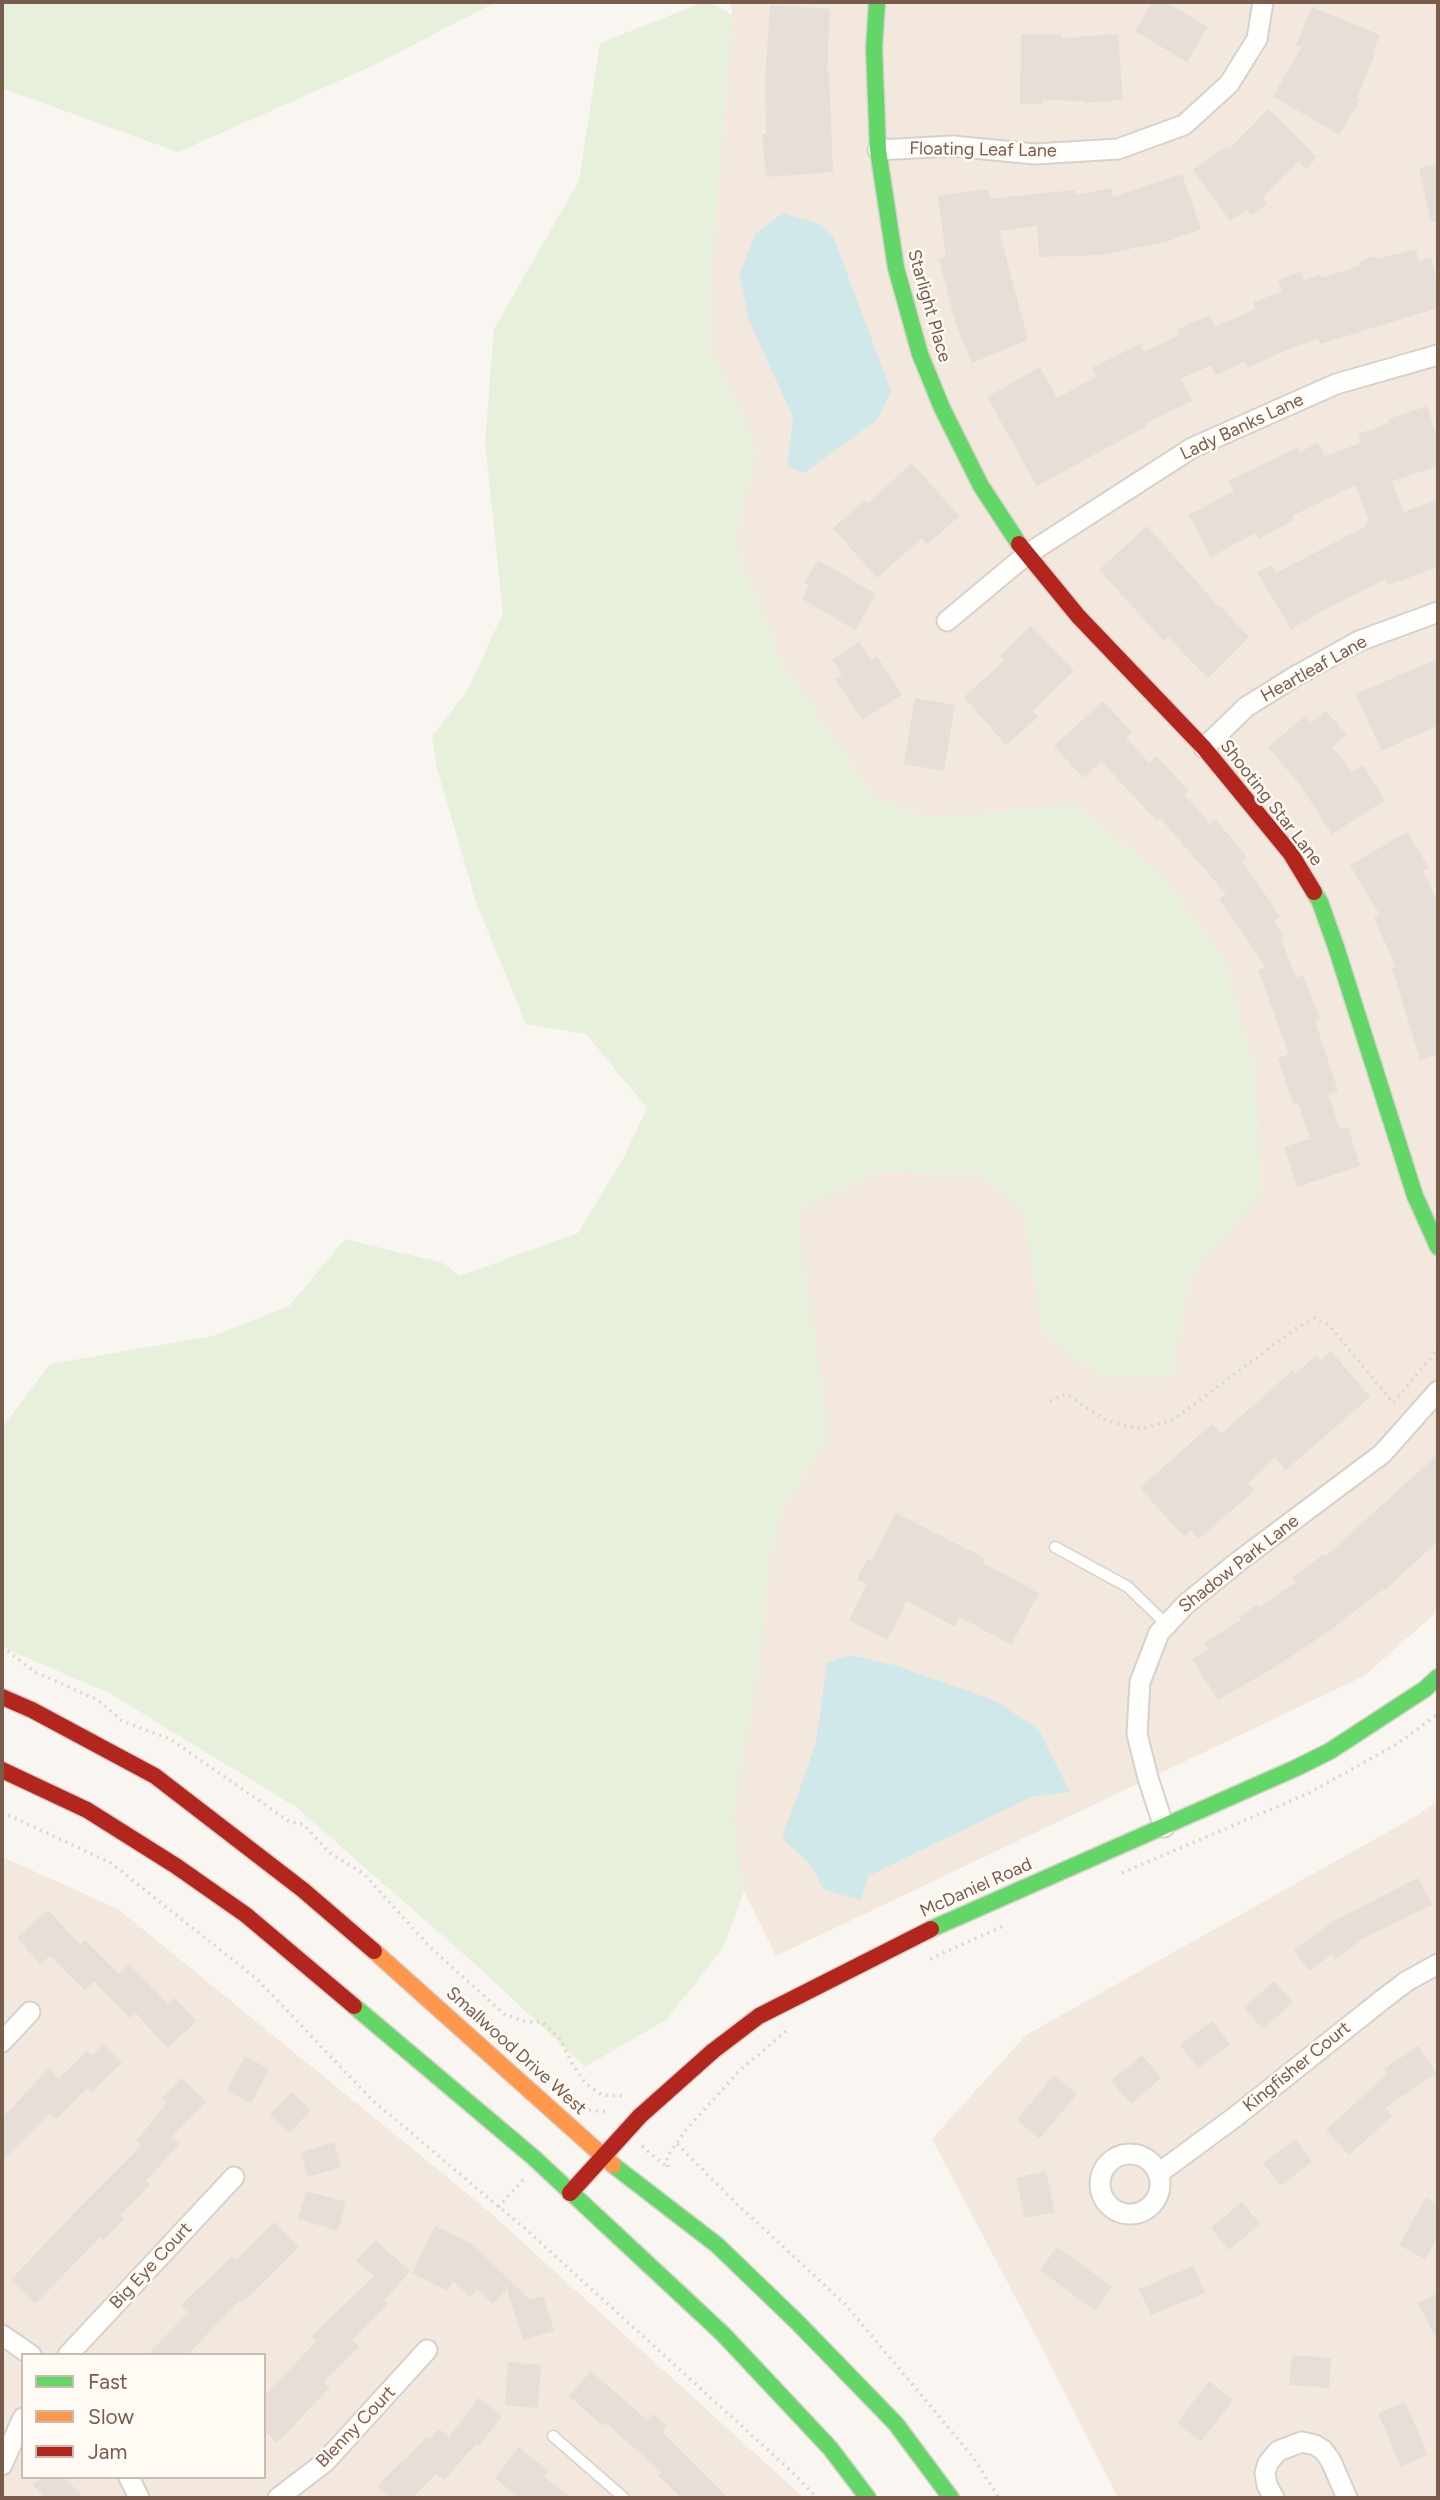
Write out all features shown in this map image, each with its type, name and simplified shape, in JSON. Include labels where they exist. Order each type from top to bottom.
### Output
[{"type":"street","name":"Starlight Place","points":[[877,2],[874,48],[878,150],[896,268],[920,354],[942,408],[981,486],[1026,555]]},
{"type":"street","name":"Floating Leaf Lane","points":[[878,150],[953,146],[1035,154],[1118,149],[1184,125],[1229,84],[1256,39],[1263,2]]},
{"type":"street","name":"Lady Banks Lane","points":[[947,621],[1026,555],[1192,448],[1336,384],[1438,355]]},
{"type":"street","name":"Shooting Star Lane","points":[[1026,555],[1078,616],[1204,748],[1291,854],[1320,902],[1415,1196],[1438,1247]]},
{"type":"street","name":"Heartleaf Lane","points":[[1204,748],[1247,707],[1294,677],[1359,641],[1438,612]]},
{"type":"street","name":"Shadow Park Lane","points":[[1164,1827],[1140,1751],[1137,1717],[1140,1682],[1151,1650],[1166,1624],[1239,1561],[1382,1454],[1438,1391]]},
{"type":"street","name":"McDaniel Road","points":[[570,2193],[640,2116],[713,2051],[759,2016],[947,1921],[1296,1768],[1330,1751],[1425,1689],[1438,1677]]},
{"type":"street","name":"Smallwood Drive West","points":[[2,1697],[32,1710],[155,1776],[303,1890],[415,1986],[603,2156],[717,2245],[798,2323],[896,2424],[951,2498]]},
{"type":"street","points":[[2,1770],[87,1810],[176,1866],[246,1915],[533,2157],[596,2214],[723,2334],[831,2448],[868,2498]]},
{"type":"street","name":"Kingfisher Court","points":[[1159,2173],[1235,2117],[1390,1993],[1438,1964]]},
{"type":"street","points":[[2,2042],[30,2012]]},
{"type":"street","name":"Big Eye Court","points":[[70,2353],[234,2177]]},
{"type":"street","points":[[2,2335],[28,2353]]},
{"type":"street","name":"Blenny Court","points":[[278,2498],[326,2462],[427,2350]]},
{"type":"street","points":[[2,2465],[21,2422]]},
{"type":"street","points":[[1274,2498],[1267,2485],[1265,2473],[1268,2463],[1279,2451],[1302,2442],[1315,2445],[1331,2460],[1348,2498]]},
{"type":"street","points":[[130,2479],[139,2498]]},
{"type":"lane","points":[[1055,1547],[1128,1587],[1166,1624]]},
{"type":"lane","points":[[553,2436],[625,2498]]},
{"type":"path","points":[[1049,1401],[1066,1394],[1107,1421],[1140,1429],[1173,1420],[1295,1329],[1315,1318],[1330,1326],[1393,1403],[1438,1349]]},
{"type":"path","points":[[2,1647],[35,1672],[98,1700],[122,1721],[170,1739],[290,1822],[303,1824],[330,1853],[364,1874],[430,1947],[505,2014],[526,2022],[542,2022],[560,2039],[586,2084],[602,2095],[624,2096]]},
{"type":"path","points":[[1112,1878],[1310,1793],[1397,1744],[1438,1714]]},
{"type":"path","points":[[2,1812],[111,1863],[258,1980],[371,2099],[530,2233],[792,2472],[817,2498]]},
{"type":"path","points":[[924,1962],[1013,1921]]},
{"type":"path","points":[[667,2157],[685,2131],[739,2071],[787,2031]]},
{"type":"path","points":[[677,2144],[845,2304],[973,2457],[999,2498]]},
{"type":"shaded area","points":[[731,2],[1438,2],[1438,1611],[1364,1676],[776,1956],[744,1891],[732,1818],[761,1651],[769,1556],[782,1509],[825,1442],[827,1423],[796,1210],[882,1171],[980,1175],[1024,1211],[1043,1333],[1101,1377],[1172,1375],[1191,1273],[1261,1194],[1255,1071],[1223,958],[1161,874],[1074,805],[928,818],[874,797],[781,662],[735,543],[757,450],[711,349],[711,279]]},
{"type":"shaded area","points":[[1438,1800],[1438,2498],[1118,2498],[932,2139],[1026,2035],[1418,1815]]},
{"type":"shaded area","points":[[2,1857],[118,1909],[485,2208],[804,2498],[2,2498]]},
{"type":"green space","points":[[2,2],[496,2],[370,67],[178,152],[2,88]]},
{"type":"green space","points":[[710,2],[732,15],[711,279],[711,349],[757,450],[735,543],[781,662],[874,797],[928,818],[1074,805],[1161,874],[1223,958],[1255,1071],[1261,1195],[1191,1273],[1172,1375],[1101,1377],[1043,1333],[1024,1211],[980,1175],[882,1171],[797,1210],[827,1423],[825,1442],[782,1509],[769,1556],[761,1651],[733,1818],[744,1891],[723,1948],[667,2019],[585,2067],[484,1972],[296,1807],[109,1693],[2,1647],[2,1428],[50,1364],[213,1336],[289,1306],[345,1239],[443,1263],[460,1276],[578,1233],[624,1157],[647,1108],[586,1034],[526,1024],[477,905],[437,768],[432,736],[468,690],[503,613],[485,443],[494,329],[579,181],[600,43]]},
{"type":"water","points":[[783,213],[818,223],[833,236],[891,391],[877,420],[804,473],[787,466],[793,417],[750,323],[739,276],[756,233]]},
{"type":"water","points":[[851,1655],[894,1665],[996,1701],[1039,1730],[1070,1792],[1031,1797],[868,1876],[861,1900],[824,1890],[810,1864],[782,1838],[816,1743],[827,1662]]},
{"type":"building","points":[[1152,2],[1165,2],[1208,27],[1187,62],[1135,31]]},
{"type":"building","points":[[770,5],[830,9],[827,72],[833,172],[766,177],[762,134],[766,134],[765,79]]},
{"type":"building","points":[[1312,7],[1380,35],[1357,98],[1360,100],[1339,135],[1273,96],[1302,47],[1296,45]]},
{"type":"building","points":[[1021,34],[1062,35],[1062,38],[1118,34],[1123,100],[1083,103],[1042,100],[1042,104],[1020,104]]},
{"type":"building","points":[[1268,109],[1317,157],[1306,169],[1298,161],[1263,197],[1267,204],[1252,215],[1247,209],[1230,221],[1193,170],[1227,146],[1229,149]]},
{"type":"building","points":[[1438,164],[1438,222],[1431,222],[1419,168]]},
{"type":"building","points":[[1182,174],[1201,229],[1168,241],[1100,255],[1039,257],[1037,226],[999,231],[1028,340],[972,363],[956,325],[939,259],[946,257],[938,196],[988,189],[989,199],[1075,190],[1076,195],[1111,188],[1113,197]]},
{"type":"building","points":[[1416,250],[1418,261],[1431,258],[1438,288],[1438,308],[1320,344],[1318,339],[1248,368],[1245,361],[1216,375],[1211,365],[1181,379],[1192,401],[1145,424],[1147,426],[1037,486],[987,397],[1040,367],[1057,398],[1096,377],[1092,368],[1140,344],[1144,352],[1180,335],[1177,330],[1209,315],[1215,327],[1255,309],[1253,302],[1282,291],[1278,280],[1301,272],[1304,280],[1320,274],[1321,278],[1360,266],[1359,261],[1375,256],[1376,259]]},
{"type":"building","points":[[1427,406],[1438,441],[1438,466],[1392,481],[1404,512],[1438,499],[1438,567],[1388,585],[1386,579],[1291,629],[1257,573],[1272,565],[1276,573],[1366,526],[1369,522],[1356,485],[1292,516],[1294,520],[1258,539],[1255,533],[1211,557],[1189,515],[1234,491],[1228,481],[1298,447],[1300,452],[1318,443],[1325,456],[1361,443],[1358,434],[1389,423],[1388,419]]},
{"type":"building","points":[[912,463],[959,516],[927,545],[922,538],[877,578],[833,528],[865,500],[868,503]]},
{"type":"building","points":[[1147,526],[1249,637],[1208,678],[1168,637],[1164,641],[1099,570]]},
{"type":"building","points":[[818,560],[876,594],[855,630],[802,599],[809,585],[805,582]]},
{"type":"building","points":[[1031,626],[1074,671],[1032,711],[1038,717],[1006,745],[964,697],[1004,661],[1000,656]]},
{"type":"building","points":[[859,642],[871,660],[877,656],[902,695],[862,720],[835,679],[842,675],[832,660]]},
{"type":"building","points":[[1438,659],[1438,725],[1382,751],[1355,694]]},
{"type":"building","points":[[915,698],[955,705],[944,771],[904,764]]},
{"type":"building","points":[[1103,701],[1132,732],[1126,738],[1149,763],[1156,756],[1189,791],[1185,795],[1210,824],[1215,819],[1247,857],[1242,861],[1280,916],[1274,921],[1284,936],[1281,938],[1296,978],[1303,975],[1320,1019],[1315,1021],[1338,1091],[1328,1094],[1340,1129],[1348,1127],[1360,1166],[1297,1187],[1284,1147],[1310,1139],[1298,1103],[1293,1104],[1278,1058],[1289,1054],[1258,970],[1266,967],[1219,899],[1226,894],[1160,818],[1157,821],[1101,761],[1083,778],[1054,746]]},
{"type":"building","points":[[1326,711],[1347,735],[1332,747],[1352,772],[1363,765],[1385,800],[1332,834],[1300,785],[1268,747],[1305,716],[1311,723]]},
{"type":"building","points":[[1407,832],[1429,868],[1423,871],[1438,903],[1438,1054],[1420,1060],[1392,968],[1396,967],[1374,918],[1380,915],[1350,865]]},
{"type":"building","points":[[1331,1351],[1370,1397],[1286,1470],[1275,1457],[1248,1483],[1255,1490],[1199,1539],[1191,1530],[1184,1537],[1140,1488],[1212,1424],[1221,1434],[1293,1370],[1296,1373],[1317,1355],[1321,1360]]},
{"type":"building","points":[[1438,1454],[1438,1541],[1385,1590],[1384,1588],[1332,1629],[1275,1667],[1218,1700],[1192,1659],[1208,1650],[1204,1643],[1241,1620],[1239,1617],[1258,1604],[1260,1607],[1296,1582],[1292,1578],[1324,1554],[1326,1556]]},
{"type":"building","points":[[896,1513],[985,1558],[983,1563],[1039,1593],[1011,1645],[960,1617],[955,1627],[907,1601],[887,1640],[849,1620],[867,1584],[857,1579],[867,1559],[871,1561]]},
{"type":"building","points":[[1418,1878],[1432,1905],[1362,1939],[1335,1959],[1331,1955],[1309,1971],[1294,1950],[1337,1919]]},
{"type":"building","points":[[48,1910],[80,1945],[85,1940],[119,1974],[129,1964],[168,2004],[175,1998],[197,2021],[167,2048],[136,2013],[130,2018],[94,1981],[85,1990],[50,1956],[40,1964],[17,1938]]},
{"type":"building","points":[[1274,1981],[1293,2002],[1263,2029],[1244,2008]]},
{"type":"building","points":[[1212,2021],[1230,2044],[1198,2068],[1180,2045]]},
{"type":"building","points":[[103,2044],[122,2063],[91,2093],[87,2088],[56,2119],[50,2113],[2,2161],[2,2118],[49,2068],[59,2079],[87,2051],[92,2055]]},
{"type":"building","points":[[1418,2046],[1436,2073],[1385,2108],[1392,2116],[1349,2155],[1326,2130],[1387,2074],[1384,2069]]},
{"type":"building","points":[[1142,2055],[1161,2078],[1131,2104],[1111,2081]]},
{"type":"building","points":[[245,2056],[269,2069],[251,2103],[227,2091]]},
{"type":"building","points":[[1054,2075],[1077,2094],[1039,2139],[1017,2120]]},
{"type":"building","points":[[182,2078],[206,2102],[171,2137],[179,2144],[146,2181],[150,2185],[120,2215],[124,2219],[103,2240],[100,2237],[35,2304],[11,2280],[141,2146],[136,2141],[167,2103],[162,2098]]},
{"type":"building","points":[[292,2092],[311,2110],[289,2133],[270,2115]]},
{"type":"building","points":[[1295,2139],[1312,2162],[1280,2186],[1263,2163]]},
{"type":"building","points":[[334,2142],[341,2167],[308,2177],[301,2152]]},
{"type":"building","points":[[1046,2171],[1055,2212],[1025,2218],[1016,2178]]},
{"type":"building","points":[[306,2191],[346,2202],[338,2231],[298,2219]]},
{"type":"building","points":[[1426,2197],[1438,2205],[1438,2236],[1425,2259],[1399,2245]]},
{"type":"building","points":[[1242,2202],[1260,2224],[1229,2250],[1211,2228]]},
{"type":"building","points":[[274,2222],[299,2247],[242,2303],[239,2301],[189,2353],[149,2353],[189,2312],[181,2305],[232,2257],[236,2261]]},
{"type":"building","points":[[435,2226],[471,2243],[530,2300],[543,2296],[554,2331],[523,2340],[507,2289],[493,2304],[478,2289],[470,2297],[453,2281],[448,2291],[412,2273]]},
{"type":"building","points":[[375,2240],[410,2271],[384,2301],[388,2304],[352,2340],[359,2347],[324,2382],[330,2387],[277,2443],[266,2433],[266,2394],[317,2341],[312,2336],[374,2276],[356,2261]]},
{"type":"building","points":[[1057,2247],[1112,2287],[1095,2311],[1040,2270]]},
{"type":"building","points":[[1193,2266],[1205,2293],[1151,2315],[1139,2289]]},
{"type":"building","points":[[1438,2293],[1438,2342],[1418,2303]]},
{"type":"building","points":[[1292,2355],[1331,2358],[1329,2388],[1289,2385]]},
{"type":"building","points":[[508,2362],[541,2365],[538,2408],[505,2405]]},
{"type":"building","points":[[591,2371],[647,2420],[653,2414],[667,2426],[662,2432],[728,2498],[681,2498],[658,2475],[661,2472],[606,2423],[603,2426],[569,2396]]},
{"type":"building","points":[[1209,2381],[1233,2400],[1201,2441],[1177,2423]]},
{"type":"building","points":[[478,2398],[502,2416],[479,2446],[476,2444],[444,2480],[436,2474],[412,2498],[390,2498],[377,2486],[426,2437],[429,2440],[439,2429],[449,2437]]},
{"type":"building","points":[[1405,2402],[1428,2455],[1401,2467],[1378,2413]]},
{"type":"building","points":[[519,2447],[549,2472],[544,2477],[572,2498],[519,2498],[495,2478]]},
{"type":"building","points":[[39,2479],[66,2479],[84,2498],[46,2498],[33,2485]]},
{"type":"traffic: fast","points":[[877,2],[874,48],[878,150],[896,268],[920,354],[942,408],[981,486],[1019,544]]},
{"type":"traffic: fast","points":[[1314,892],[1336,947],[1415,1196],[1438,1247]]},
{"type":"traffic: fast","points":[[931,1929],[1296,1768],[1330,1751],[1425,1689],[1438,1677]]},
{"type":"traffic: fast","points":[[354,2006],[533,2157],[723,2334],[830,2448],[868,2498]]},
{"type":"traffic: fast","points":[[613,2165],[717,2245],[798,2323],[896,2424],[951,2498]]},
{"type":"traffic: slow","points":[[374,1951],[613,2165]]},
{"type":"traffic: jam","points":[[1019,544],[1078,616],[1204,748],[1291,854],[1314,892]]},
{"type":"traffic: jam","points":[[2,1697],[32,1710],[155,1776],[303,1890],[374,1951]]},
{"type":"traffic: jam","points":[[2,1770],[87,1810],[176,1866],[246,1915],[354,2006]]},
{"type":"traffic: jam","points":[[570,2193],[640,2116],[713,2051],[759,2016],[931,1929]]}]
